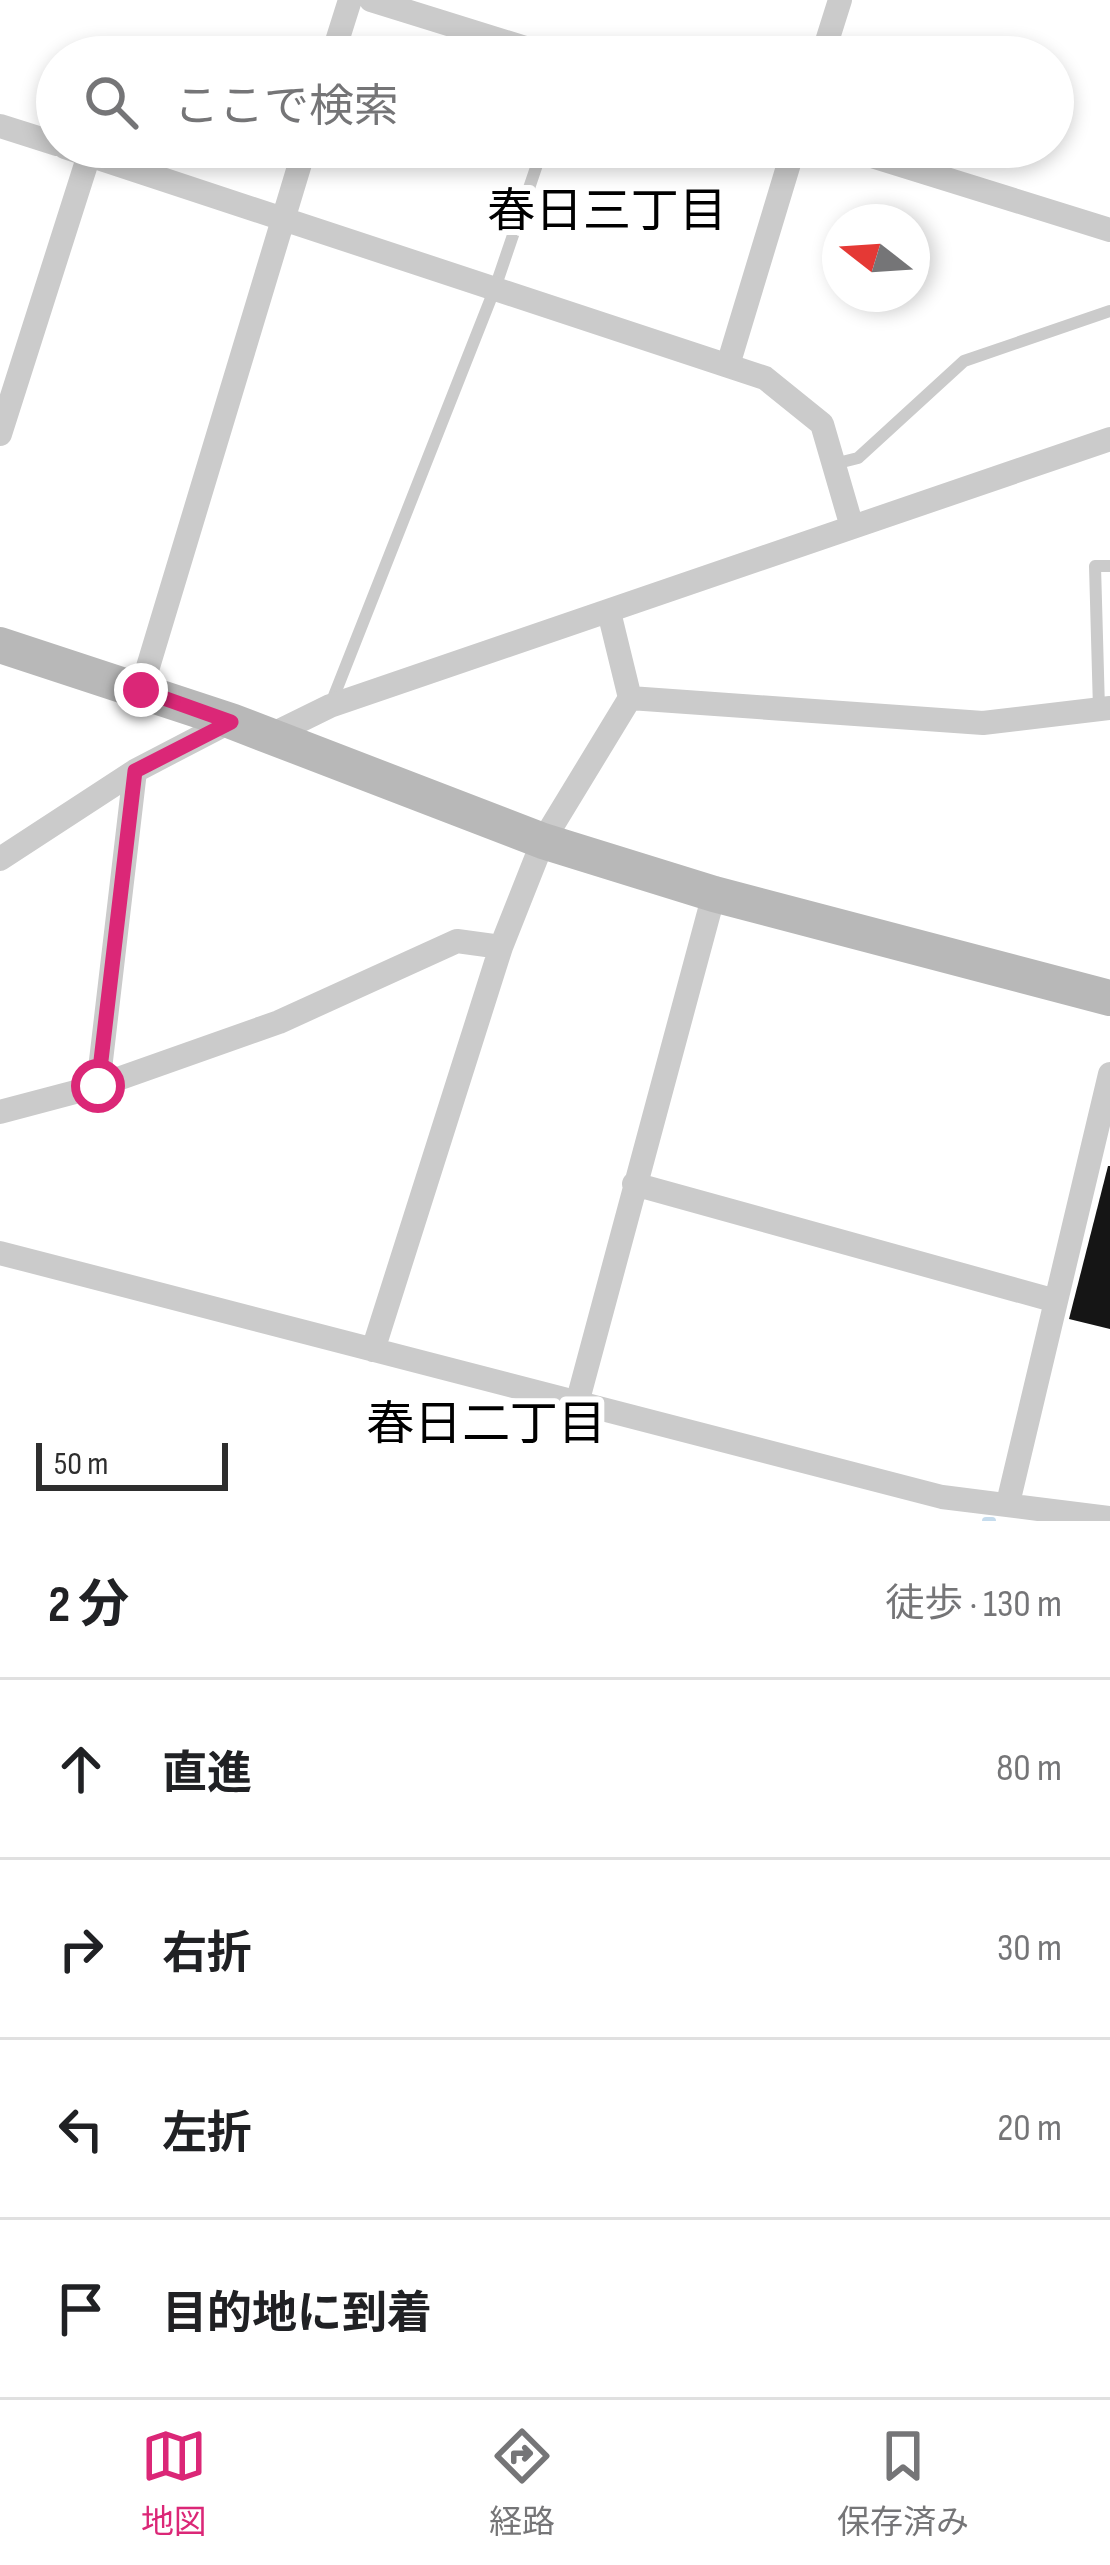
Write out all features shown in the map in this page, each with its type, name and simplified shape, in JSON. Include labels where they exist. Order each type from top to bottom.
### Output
[{"type":"street","points":[[339,36],[350,0]]},
{"type":"street","points":[[371,0],[487,36]]},
{"type":"street","points":[[829,36],[840,0]]},
{"type":"street","points":[[0,126],[36,138]]},
{"type":"street","points":[[0,434],[65,168]]},
{"type":"street","points":[[128,168],[765,378],[822,424],[852,527]]},
{"type":"street","points":[[141,690],[299,168]]},
{"type":"street","points":[[728,365],[788,168]]},
{"type":"street","points":[[911,168],[1110,230]]},
{"type":"street","points":[[269,736],[330,706],[1110,439]]},
{"type":"street","points":[[373,1350],[501,947],[543,841],[630,698],[609,612]]},
{"type":"street","points":[[0,645],[231,722],[543,841],[714,894],[1110,998]]},
{"type":"street","points":[[630,698],[983,723],[1105,708]]},
{"type":"street","points":[[0,859],[135,771],[231,722]]},
{"type":"street","points":[[98,1086],[135,771]]},
{"type":"street","points":[[576,1407],[714,894]]},
{"type":"street","points":[[0,1112],[98,1086],[279,1022],[458,941],[501,947]]},
{"type":"street","points":[[1008,1502],[1110,1074]]},
{"type":"street","points":[[634,1184],[1056,1301]]},
{"type":"street","points":[[0,1253],[576,1407],[942,1497],[1110,1518]]},
{"type":"street","points":[[924,1521],[942,1497]]},
{"type":"lane","points":[[330,706],[495,288],[536,168]]},
{"type":"lane","points":[[834,464],[858,458],[964,361],[1110,311]]},
{"type":"lane","points":[[1105,708],[1095,566],[1110,566]]},
{"type":"building","points":[[1110,1166],[1110,1329],[1069,1319]]},
{"type":"waterway","points":[[986,1521],[992,1521]]},
{"type":"district","name":"春日三丁目","points":[[607,212]]},
{"type":"district","name":"春日二丁目","points":[[486,1425]]},
{"type":"route","points":[[98,1086],[135,771],[231,722],[141,690]]}]
